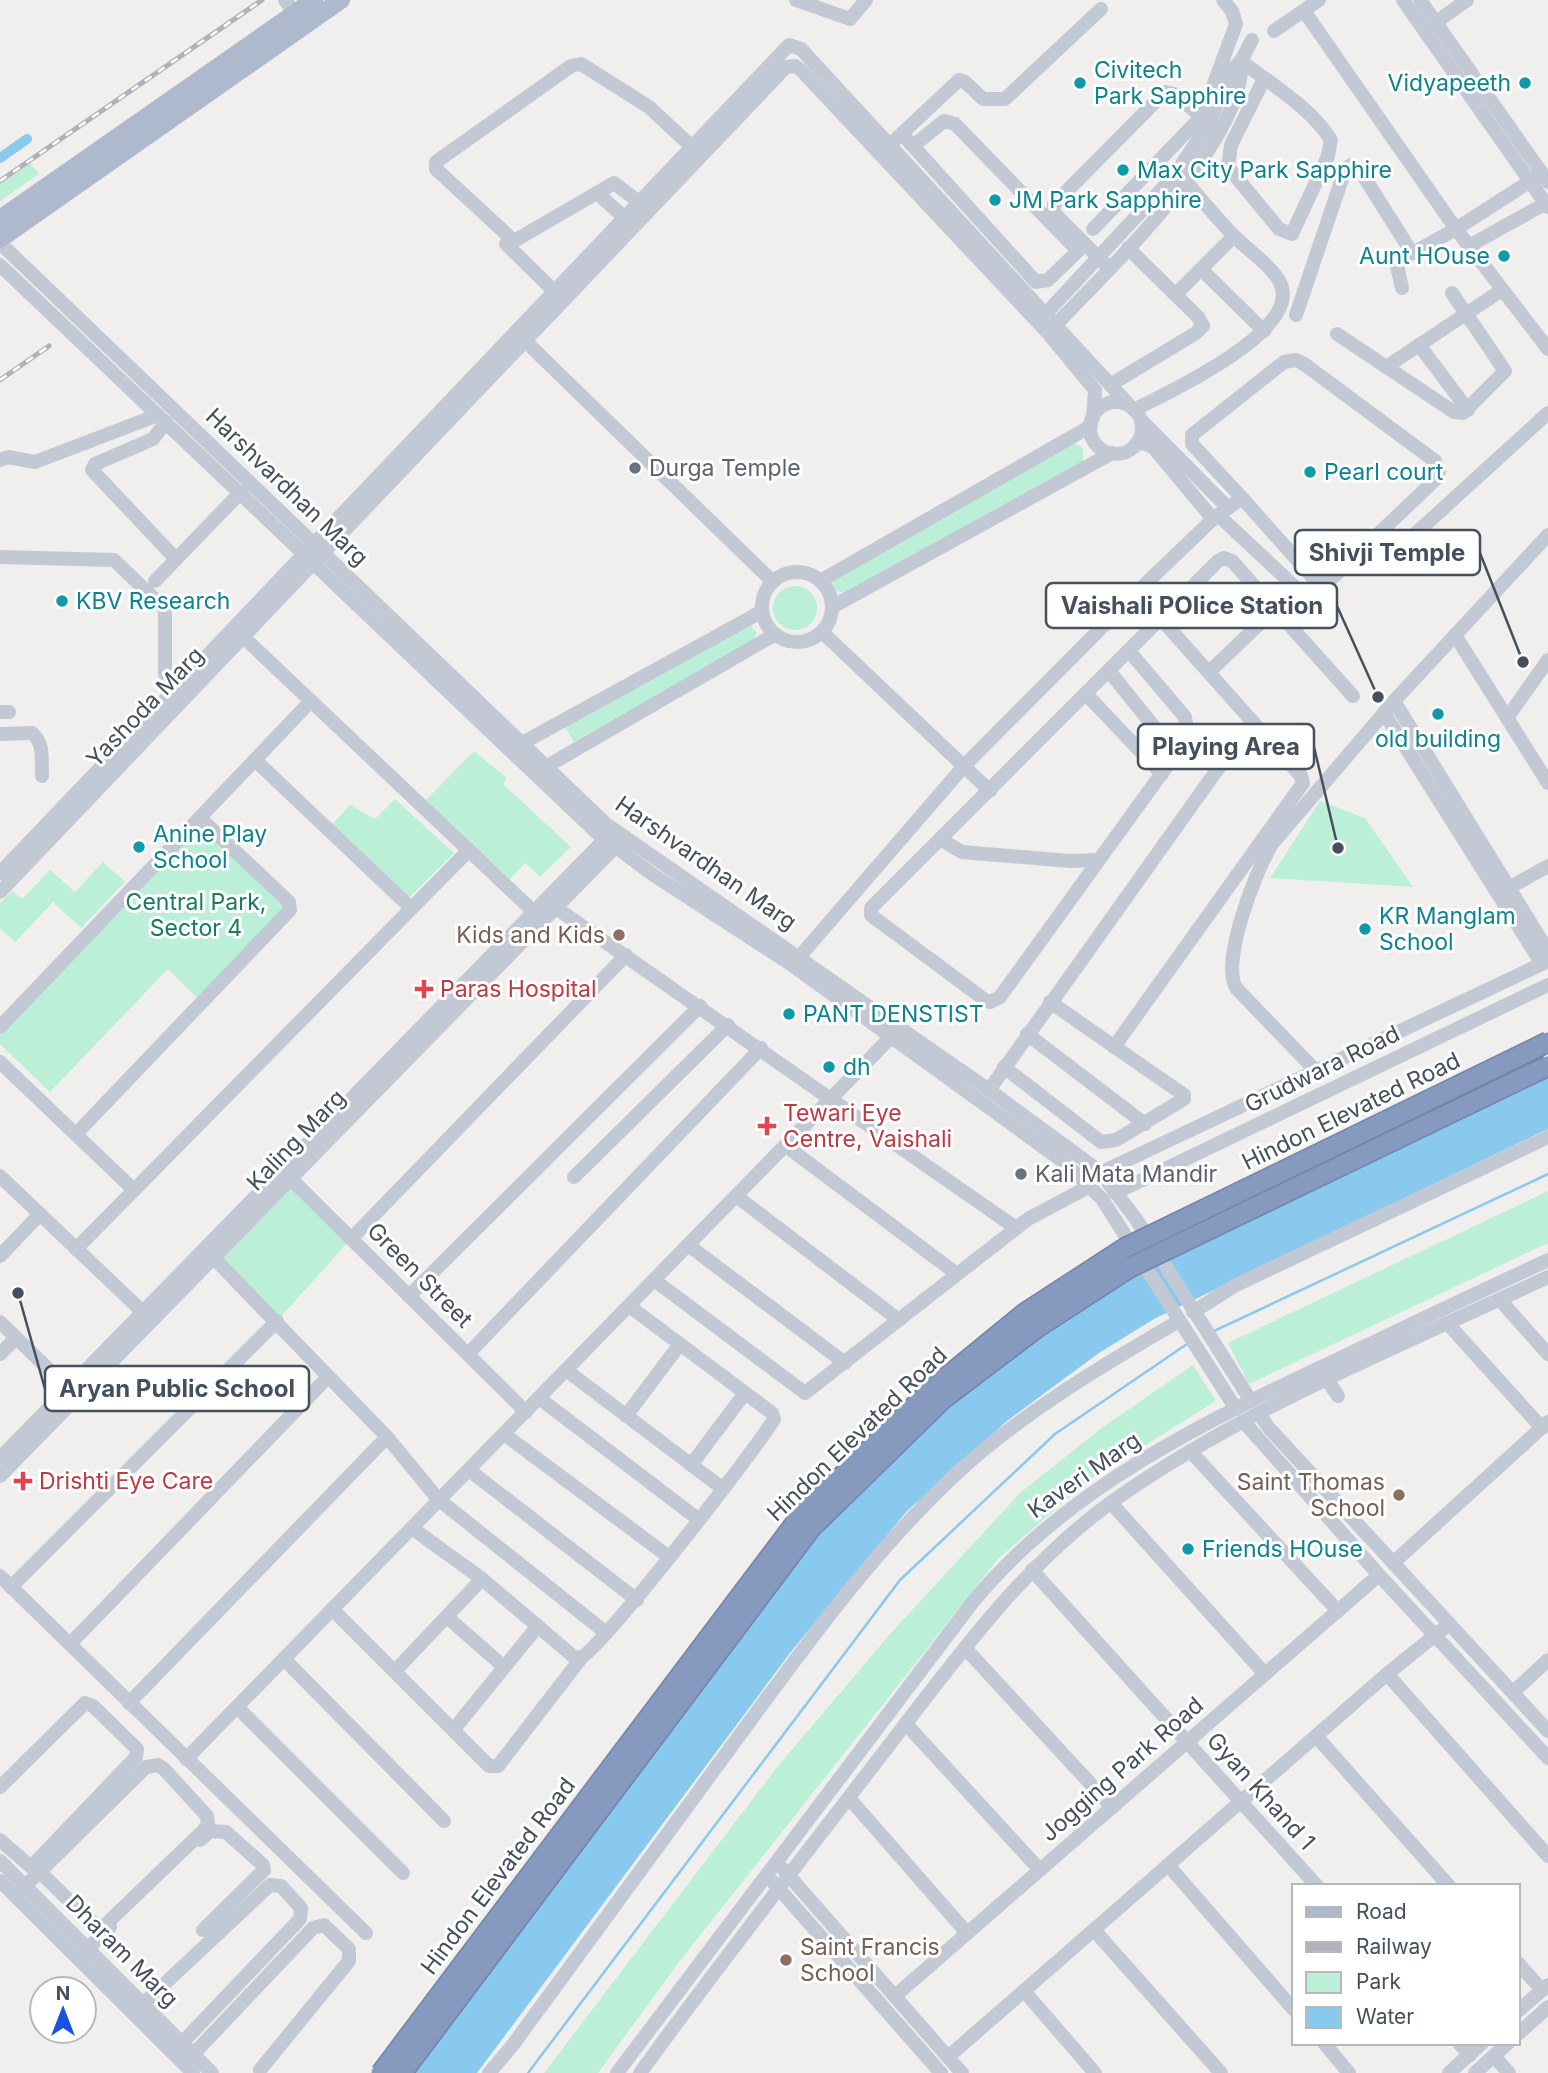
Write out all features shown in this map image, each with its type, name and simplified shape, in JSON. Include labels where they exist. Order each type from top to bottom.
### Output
[{"type":"highway","name":"Hindon Elevated Road","points":[[382,2073],[800,1517],[932,1389],[1025,1313],[1125,1248],[1548,1042]]},
{"type":"highway","name":"Hindon Elevated Road","points":[[402,2073],[811,1528],[943,1399],[1038,1327],[1129,1268],[1548,1066]]},
{"type":"main road","points":[[0,219],[314,0]]},
{"type":"main road","points":[[0,241],[295,13],[341,0]]},
{"type":"street","points":[[796,0],[850,19],[866,0]]},
{"type":"street","points":[[1104,263],[1128,248],[1185,182],[1210,123],[1236,24],[1232,11],[1223,0]]},
{"type":"street","points":[[1274,31],[1320,0]]},
{"type":"street","points":[[1403,0],[1430,26],[1542,177],[1547,204],[1469,246]]},
{"type":"street","points":[[1420,0],[1430,26]]},
{"type":"street","points":[[1430,26],[1467,0]]},
{"type":"street","points":[[886,150],[959,80],[965,82],[983,99],[1005,99],[1101,9]]},
{"type":"street","points":[[1304,10],[1456,229],[1548,349]]},
{"type":"street","points":[[1046,324],[1104,263],[1174,176],[1242,76],[1241,61],[1252,40]]},
{"type":"street","points":[[520,336],[707,139],[784,48],[793,44],[801,49],[886,150],[1046,324],[1135,412],[1220,514]]},
{"type":"street","points":[[1241,61],[1264,79],[1318,123],[1331,140],[1328,156],[1292,234],[1286,234],[1279,229],[1227,167],[1231,145],[1264,79]]},
{"type":"street","points":[[639,202],[617,183],[514,240],[436,169],[436,162],[571,66],[581,64],[649,107],[691,146]]},
{"type":"street","points":[[520,336],[554,291],[691,146],[707,139],[782,69],[795,66],[886,150]]},
{"type":"street","points":[[1104,263],[1054,213],[1054,204],[1165,92],[1174,94],[1210,123]]},
{"type":"street","points":[[902,134],[1036,282],[1048,280],[1078,251],[956,124],[944,121],[913,146]]},
{"type":"street","points":[[1093,229],[1210,123]]},
{"type":"street","points":[[1296,315],[1345,170],[1351,165],[1362,172],[1412,253]]},
{"type":"street","points":[[1402,288],[1397,262],[1542,177]]},
{"type":"street","points":[[820,581],[1092,422],[1108,404],[1135,412],[1231,356],[1264,331],[1275,314],[1281,284],[1185,182]]},
{"type":"street","points":[[597,193],[624,217]]},
{"type":"street","points":[[1176,294],[1234,236]]},
{"type":"street","name":"Harshvardhan Marg","points":[[0,241],[534,773],[615,838],[989,1090],[1100,1173],[1136,1219],[1251,1401]]},
{"type":"street","points":[[506,244],[554,291]]},
{"type":"street","points":[[1110,385],[1201,330],[1202,322],[1128,248]]},
{"type":"street","name":"Harshvardhan Marg","points":[[0,265],[241,492],[314,553],[547,765],[615,838]]},
{"type":"street","points":[[1201,270],[1264,331]]},
{"type":"street","points":[[1386,367],[1502,290]]},
{"type":"street","points":[[1337,334],[1454,412],[1468,411],[1505,371],[1452,293]]},
{"type":"street","points":[[1046,324],[1095,390],[1092,422],[1095,443],[1119,454],[1136,444],[1144,443],[1153,447],[1308,599]]},
{"type":"street","points":[[520,336],[773,582]]},
{"type":"street","name":"Yashoda Marg","points":[[0,892],[239,633],[520,336]]},
{"type":"street","points":[[1419,345],[1468,411]]},
{"type":"street","points":[[1290,360],[1304,364],[1435,461],[1439,472],[1437,478],[1332,582],[1326,583],[1317,581],[1242,498],[1192,444],[1192,435],[1290,360]]},
{"type":"street","points":[[1135,412],[1142,427],[1136,444]]},
{"type":"street","points":[[1437,566],[1412,538],[1548,413]]},
{"type":"street","points":[[0,460],[8,457],[35,462],[162,419]]},
{"type":"street","points":[[162,419],[153,439],[95,464],[92,470],[176,559]]},
{"type":"street","points":[[832,607],[1112,453]]},
{"type":"street","points":[[155,581],[241,492]]},
{"type":"street","points":[[796,961],[965,765],[1138,592],[1220,514],[1242,498]]},
{"type":"street","points":[[1546,958],[1509,888],[1394,701],[1548,535]]},
{"type":"street","points":[[0,557],[114,560],[165,609],[165,674]]},
{"type":"street","points":[[1129,651],[1188,722],[1188,737],[1000,997],[990,1002],[871,915],[874,902],[990,791],[1161,618],[1224,558],[1232,561],[1353,696]]},
{"type":"street","points":[[796,572],[820,581],[827,588],[832,607],[829,623],[822,632],[801,643],[783,640],[774,635],[761,612],[762,599],[773,582],[785,574],[796,572]]},
{"type":"street","points":[[1114,1047],[1301,787],[1301,776],[1138,592]]},
{"type":"street","points":[[1209,672],[1275,609]]},
{"type":"street","points":[[509,750],[761,612]]},
{"type":"street","points":[[822,632],[990,791]]},
{"type":"street","points":[[239,633],[534,912]]},
{"type":"street","name":"Yashoda Marg","points":[[0,873],[239,633]]},
{"type":"street","points":[[534,773],[774,635]]},
{"type":"street","points":[[1455,635],[1546,777]]},
{"type":"street","points":[[1507,718],[1548,660]]},
{"type":"street","points":[[1108,671],[1176,754]]},
{"type":"street","points":[[1086,694],[1162,774]]},
{"type":"street","points":[[0,1027],[311,701]]},
{"type":"street","points":[[1317,1071],[1237,989],[1232,982],[1231,967],[1249,892],[1261,862],[1272,844],[1387,710],[1546,958]]},
{"type":"street","points":[[989,1090],[1252,721]]},
{"type":"street","points":[[0,734],[32,733],[41,742],[42,776]]},
{"type":"street","points":[[256,760],[411,908]]},
{"type":"street","points":[[76,1134],[290,910],[289,902],[200,818]]},
{"type":"street","name":"Kaling Marg","points":[[0,1476],[72,1393],[615,838]]},
{"type":"street","points":[[940,839],[962,852],[1070,861],[1098,860]]},
{"type":"street","points":[[76,1249],[469,850]]},
{"type":"street","points":[[1509,888],[1548,866]]},
{"type":"street","points":[[551,904],[833,1097],[1016,1228]]},
{"type":"street","name":"Kaling Marg","points":[[286,1174],[534,912],[551,904]]},
{"type":"street","points":[[351,1239],[626,955]]},
{"type":"street","points":[[1100,1173],[1317,1071],[1546,958]]},
{"type":"street","name":"Harshvardhan Marg","points":[[796,961],[891,1037],[1064,1162],[1090,1186],[1122,1228],[1253,1435],[1548,1758]]},
{"type":"street","name":"Grudwara Road","points":[[1115,1193],[1548,985]]},
{"type":"street","points":[[1003,1067],[1101,1142],[1116,1140],[1182,1102],[1184,1095],[1050,1002]]},
{"type":"street","points":[[409,1296],[700,1006]]},
{"type":"street","points":[[574,1177],[728,1025]]},
{"type":"street","points":[[1027,1034],[1145,1124]]},
{"type":"street","points":[[186,1759],[891,1037]]},
{"type":"street","points":[[468,1354],[761,1048]]},
{"type":"street","points":[[0,1062],[134,1190]]},
{"type":"street","points":[[1195,1314],[1234,1286],[1548,1137]]},
{"type":"street","points":[[786,1146],[957,1274]]},
{"type":"street","name":"Green Street","points":[[286,1174],[526,1412]]},
{"type":"street","points":[[0,1176],[147,1316]]},
{"type":"street","points":[[654,1280],[801,1392],[809,1392],[1016,1228],[1090,1186]]},
{"type":"street","points":[[736,1196],[899,1320]]},
{"type":"street","points":[[0,1256],[40,1214]]},
{"type":"street","points":[[688,1245],[845,1363]]},
{"type":"street","points":[[209,1253],[387,1437],[438,1499],[604,1632]]},
{"type":"street","name":"Kaveri Marg","points":[[640,2073],[965,1648],[1032,1570],[1111,1503],[1240,1415],[1251,1401],[1548,1260]]},
{"type":"street","name":"Kaveri Marg","points":[[617,2073],[972,1603],[1016,1553],[1103,1486],[1179,1438],[1240,1415],[1259,1414],[1548,1277]]},
{"type":"street","points":[[1500,1300],[1548,1354]]},
{"type":"street","points":[[332,1609],[489,1766],[498,1766],[582,1657],[589,1653],[604,1632],[637,1600],[774,1419],[772,1413],[629,1306]]},
{"type":"street","points":[[277,1321],[5,1581],[366,1933]]},
{"type":"street","points":[[0,1322],[72,1393]]},
{"type":"street","points":[[489,2073],[512,2046],[775,1686],[852,1589],[915,1516],[957,1473],[1041,1404],[1180,1322]]},
{"type":"street","points":[[1393,1563],[1545,1425],[1448,1324]]},
{"type":"street","points":[[0,1354],[16,1338]]},
{"type":"street","points":[[626,1416],[680,1344]]},
{"type":"street","points":[[566,1370],[722,1488]]},
{"type":"street","points":[[70,1644],[328,1377]]},
{"type":"street","points":[[1328,1381],[1338,1396]]},
{"type":"street","name":"Kaling Marg","points":[[0,1458],[72,1393]]},
{"type":"street","points":[[691,1465],[745,1393]]},
{"type":"street","points":[[539,1398],[698,1519]]},
{"type":"street","points":[[1259,1414],[1548,1731]]},
{"type":"street","points":[[504,1433],[669,1558]]},
{"type":"street","points":[[129,1703],[387,1437]]},
{"type":"street","points":[[1190,1451],[1338,1611]]},
{"type":"street","points":[[469,1470],[637,1600]]},
{"type":"street","points":[[1111,1503],[1265,1674]]},
{"type":"street","points":[[412,1528],[482,1579],[574,1657],[582,1657]]},
{"type":"street","name":"Gyan Khand 1","points":[[1032,1570],[1315,1884]]},
{"type":"street","name":"Jogging Park Road","points":[[895,1996],[1379,1575]]},
{"type":"street","points":[[396,1671],[482,1579]]},
{"type":"street","points":[[447,1616],[504,1667]]},
{"type":"street","points":[[948,2057],[1387,1674],[1449,1624]]},
{"type":"street","points":[[454,1729],[537,1627]]},
{"type":"street","points":[[965,1648],[1112,1807]]},
{"type":"street","points":[[284,1659],[444,1821]]},
{"type":"street","points":[[1513,1692],[1548,1660]]},
{"type":"street","points":[[1387,1674],[1548,1856]]},
{"type":"street","points":[[0,1787],[85,1703],[93,1706],[137,1749],[136,1757],[31,1867],[0,1840]]},
{"type":"street","points":[[237,1707],[403,1873]]},
{"type":"street","points":[[906,1724],[1040,1870]]},
{"type":"street","points":[[1317,1736],[1447,1884]]},
{"type":"street","points":[[20,1891],[146,1767],[158,1765],[164,1769],[207,1816],[208,1824],[203,1831],[102,1928],[88,1919],[40,1872]]},
{"type":"street","points":[[849,1798],[967,1933]]},
{"type":"street","points":[[83,1952],[210,1831],[218,1830],[226,1832],[263,1865],[264,1870],[203,1930]]},
{"type":"street","name":"Dharam Marg","points":[[0,1861],[20,1891],[188,2059],[212,2073]]},
{"type":"street","points":[[777,1862],[962,2073]]},
{"type":"street","points":[[1168,1865],[1292,2008]]},
{"type":"street","points":[[767,1875],[941,2073]]},
{"type":"street","name":"Dharam Marg","points":[[0,1881],[20,1891]]},
{"type":"street","points":[[143,2004],[270,1885],[281,1886],[301,1908],[300,1919],[188,2059]]},
{"type":"street","points":[[188,2059],[313,1928],[324,1925],[349,1949],[349,1961],[260,2070]]},
{"type":"street","points":[[1094,1930],[1221,2073]]},
{"type":"street","name":"Dharam Marg","points":[[83,1952],[143,2004],[188,2059]]},
{"type":"street","points":[[1520,1965],[1545,1987],[1520,2009]]},
{"type":"street","points":[[1024,1991],[1095,2073]]},
{"type":"street","points":[[1520,2032],[1548,2007]]},
{"type":"street","points":[[1326,2045],[1349,2073]]},
{"type":"street","points":[[1475,2073],[1506,2045]]},
{"type":"street","points":[[1449,2073],[1464,2049]]},
{"type":"street","points":[[1494,2056],[1509,2073]]},
{"type":"green space","points":[[30,163],[39,174],[0,201],[0,184]]},
{"type":"green space","points":[[1074,443],[1083,448],[1083,461],[843,593],[834,590],[832,579]]},
{"type":"green space","points":[[795,586],[810,593],[817,608],[810,623],[795,630],[780,623],[773,608],[780,593]]},
{"type":"green space","points":[[751,626],[757,633],[752,642],[574,742],[563,725],[743,627]]},
{"type":"green space","points":[[474,751],[507,778],[503,784],[571,847],[540,877],[525,863],[510,879],[424,802]]},
{"type":"green space","points":[[395,799],[454,853],[405,902],[328,829],[350,805],[375,819]]},
{"type":"green space","points":[[1320,801],[1365,818],[1413,887],[1270,878]]},
{"type":"green space","name":"Central Park, Sector 4","points":[[198,825],[287,908],[198,999],[168,969],[50,1092],[0,1044],[0,1035]]},
{"type":"green space","points":[[103,862],[125,882],[81,928],[53,902],[15,942],[0,928],[0,903],[12,891],[22,899],[50,870],[75,892]]},
{"type":"green space","points":[[291,1179],[351,1239],[277,1321],[213,1257]]},
{"type":"green space","points":[[1548,1191],[1548,1243],[1249,1384],[1228,1343]]},
{"type":"green space","points":[[1193,1365],[1216,1401],[1089,1480],[998,1559],[679,1962],[598,2073],[544,2073],[778,1766],[891,1633],[1020,1493],[1103,1427]]},
{"type":"water","points":[[1548,1056],[1548,1129],[1154,1319],[1099,1353],[1007,1421],[907,1511],[790,1653],[477,2073],[399,2073],[769,1568],[932,1403],[1100,1274],[1262,1191]]},
{"type":"waterway","points":[[0,158],[27,139]]},
{"type":"waterway","points":[[1212,1332],[1548,1174]]},
{"type":"waterway","points":[[528,2073],[900,1580],[1055,1434],[1187,1344]]},
{"type":"railway","points":[[0,181],[262,0]]},
{"type":"railway","points":[[0,380],[49,346]]},
{"type":"place","name":"Civitech Park Sapphire","points":[[1080,83]]},
{"type":"place","name":"Vidyapeeth","points":[[1525,83]]},
{"type":"place","name":"Max City Park Sapphire","points":[[1123,170]]},
{"type":"place","name":"JM Park Sapphire","points":[[995,200]]},
{"type":"place","name":"Aunt HOuse","points":[[1504,256]]},
{"type":"place","name":"Durga Temple","points":[[635,468]]},
{"type":"place","name":"Pearl court","points":[[1310,472]]},
{"type":"place","name":"KBV Research","points":[[62,601]]},
{"type":"place","name":"Shivji Temple","points":[[1523,662]]},
{"type":"place","name":"Vaishali POlice Station","points":[[1378,697]]},
{"type":"place","name":"old building","points":[[1438,714]]},
{"type":"place","name":"Anine Play School","points":[[139,847]]},
{"type":"place","name":"Playing Area","points":[[1338,848]]},
{"type":"place","name":"KR Manglam School","points":[[1365,929]]},
{"type":"place","name":"Kids and Kids","points":[[619,935]]},
{"type":"place","name":"Paras Hospital","points":[[424,989]]},
{"type":"place","name":"PANT DENSTIST","points":[[789,1014]]},
{"type":"place","name":"dh","points":[[829,1067]]},
{"type":"place","name":"Tewari Eye Centre, Vaishali","points":[[767,1126]]},
{"type":"place","name":"Kali Mata Mandir","points":[[1021,1174]]},
{"type":"place","name":"Aryan Public School","points":[[18,1293]]},
{"type":"place","name":"Drishti Eye Care","points":[[23,1481]]},
{"type":"place","name":"Saint Thomas School","points":[[1399,1495]]},
{"type":"place","name":"Friends HOuse","points":[[1188,1549]]},
{"type":"place","name":"Saint Francis School","points":[[786,1960]]}]
